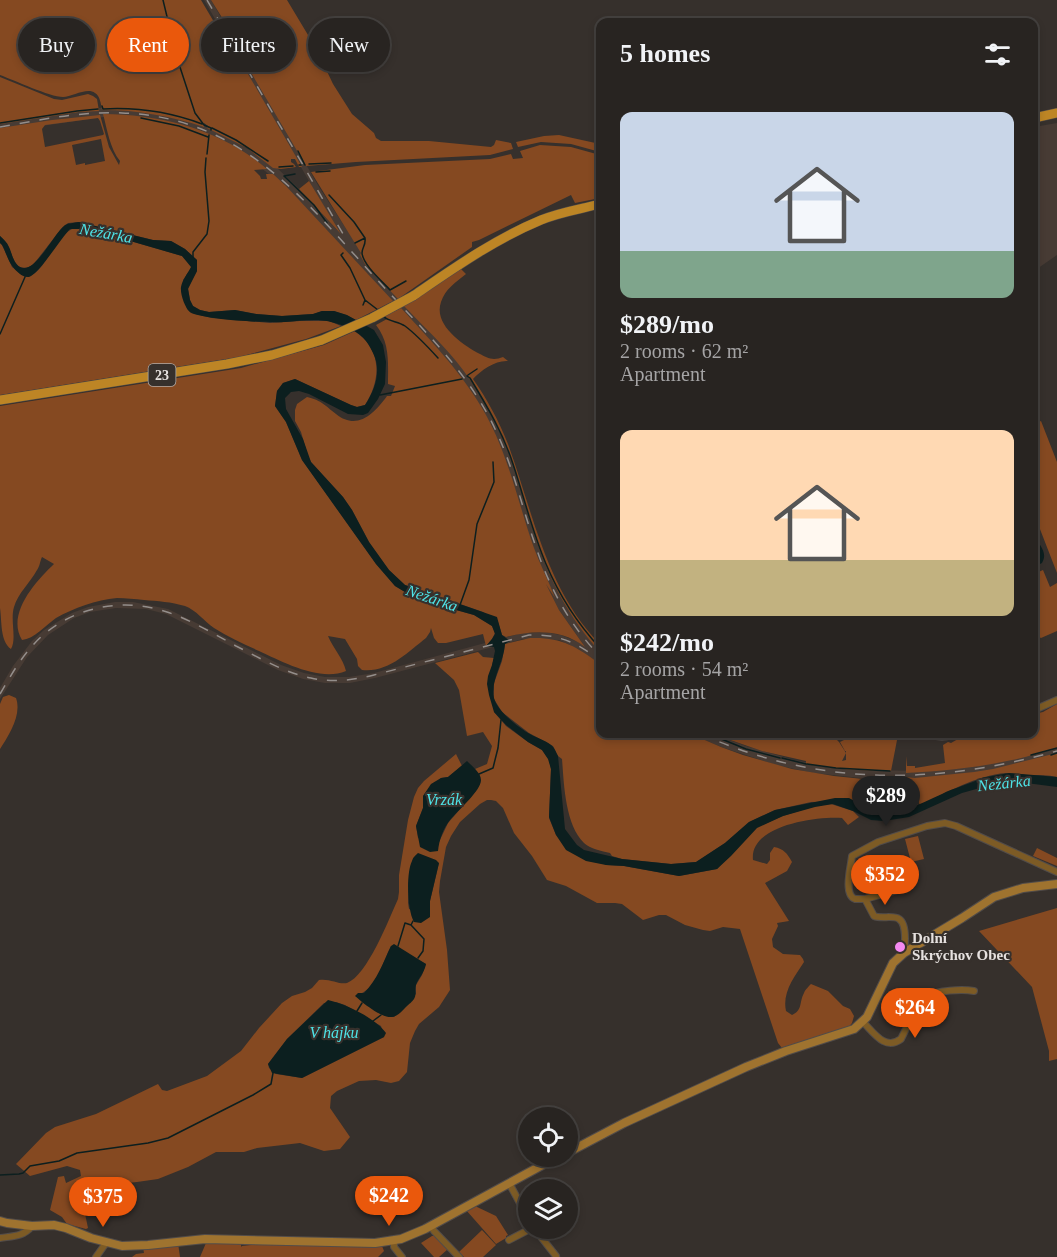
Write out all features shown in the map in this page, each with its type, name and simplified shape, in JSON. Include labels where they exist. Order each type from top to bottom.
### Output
[{"type":"main road","points":[[1038,117],[1057,113]]},
{"type":"main road","name":"23","points":[[0,400],[227,364],[272,355],[322,340],[372,318],[413,296],[490,246],[516,232],[543,219],[596,205]]},
{"type":"street","points":[[1038,708],[1057,700]]},
{"type":"street","points":[[898,890],[865,899],[855,899],[850,896],[848,889],[852,856],[878,842],[936,824],[945,823],[956,826],[1057,872]]},
{"type":"street","points":[[578,1147],[624,1123],[746,1067],[786,1051],[849,1031],[863,1022],[893,963],[904,953],[994,897],[1023,888],[1057,884]]},
{"type":"street","points":[[865,899],[874,916],[901,920],[905,941],[904,953]]},
{"type":"street","points":[[905,941],[918,944]]},
{"type":"street","points":[[863,1022],[883,1042],[892,1044],[901,1039],[927,997],[935,993],[955,990],[974,991]]},
{"type":"street","points":[[0,1221],[32,1226],[54,1225],[106,1243],[122,1246],[205,1239],[375,1243],[401,1239],[431,1226],[539,1167]]},
{"type":"street","points":[[509,1183],[518,1200]]},
{"type":"street","points":[[0,1238],[24,1234],[32,1226]]},
{"type":"street","points":[[431,1226],[459,1257]]},
{"type":"street","points":[[509,1240],[518,1236]]},
{"type":"street","points":[[542,1239],[556,1256]]},
{"type":"street","points":[[394,1240],[394,1247],[402,1257]]},
{"type":"street","points":[[96,1257],[106,1243]]},
{"type":"shaded area","points":[[0,0],[201,0],[212,18],[201,18],[201,72],[247,72],[302,167],[299,167],[295,159],[291,159],[296,167],[273,168],[247,148],[207,128],[208,126],[204,123],[204,127],[154,114],[102,110],[98,96],[92,91],[67,97],[57,96],[0,75]]},
{"type":"shaded area","points":[[204,0],[211,0],[221,18],[214,18]]},
{"type":"shaded area","points":[[211,0],[287,0],[308,35],[308,72],[327,72],[352,114],[381,141],[429,141],[491,147],[496,140],[511,143],[513,149],[490,155],[306,166],[251,72],[296,72],[296,18],[222,18]]},
{"type":"shaded area","points":[[246,72],[253,72],[319,187],[362,253],[360,255],[452,355],[478,388],[507,443],[540,546],[567,605],[596,644],[596,661],[559,640],[523,639],[375,678],[350,683],[325,683],[303,679],[278,670],[166,614],[146,609],[116,608],[90,612],[74,618],[48,635],[27,657],[0,699],[0,688],[13,666],[32,641],[44,630],[72,613],[88,607],[115,602],[133,602],[168,609],[281,665],[325,677],[349,677],[374,673],[522,633],[545,632],[561,635],[583,644],[559,610],[545,582],[437,351],[303,206],[270,175],[255,163],[180,127],[104,117],[0,132],[0,122],[99,108],[144,110],[197,122],[229,137],[276,167],[338,231]]},
{"type":"shaded area","points":[[0,77],[54,99],[62,100],[88,94],[97,99],[99,111],[0,124]]},
{"type":"shaded area","points":[[103,114],[169,121],[211,134],[249,155],[267,169],[254,170],[261,179],[267,179],[266,174],[273,174],[286,186],[393,301],[356,320],[334,311],[282,316],[235,310],[209,312],[200,310],[193,306],[188,288],[197,271],[197,260],[185,249],[171,241],[153,240],[79,222],[68,223],[61,229],[33,265],[20,267],[0,236],[0,128],[100,115],[109,147],[119,165],[120,161],[111,145]],"holes":[[[98,118],[103,135],[45,147],[42,129],[45,125]],[[101,139],[105,161],[76,165],[72,145]]]},
{"type":"shaded area","points":[[1057,123],[1057,255],[1038,268],[1038,126]]},
{"type":"shaded area","points":[[559,135],[596,143],[596,151],[571,144],[541,142],[518,147],[516,142]]},
{"type":"shaded area","points":[[540,145],[571,147],[596,154],[596,199],[575,203],[571,195],[472,242],[472,247],[398,299],[365,264],[361,253],[311,172],[365,165],[490,159],[511,154],[513,159],[523,158],[520,151]]},
{"type":"shaded area","points":[[309,181],[341,234],[299,189]]},
{"type":"shaded area","points":[[75,228],[89,229],[182,256],[192,267],[183,280],[187,309],[191,313],[212,318],[270,323],[329,321],[341,326],[306,339],[239,357],[0,395],[0,243],[12,267],[25,277],[34,274],[64,235]]},
{"type":"shaded area","points":[[461,269],[466,274],[445,293],[441,302],[441,319],[458,340],[473,350],[488,358],[503,357],[508,361],[489,366],[473,379],[504,435],[554,576],[582,623],[596,639],[596,647],[569,611],[553,581],[530,522],[510,457],[487,407],[456,362],[404,306]]},
{"type":"shaded area","points":[[401,308],[458,373],[486,415],[501,447],[534,548],[555,598],[546,584],[559,610],[585,647],[557,634],[537,632],[506,637],[502,635],[498,622],[483,612],[405,585],[389,570],[369,542],[343,497],[311,462],[295,421],[297,404],[307,397],[320,402],[344,419],[358,421],[371,414],[387,396],[391,396],[395,386],[388,384],[386,346],[376,325],[387,319],[385,316]]},
{"type":"shaded area","points":[[355,331],[371,348],[376,364],[373,389],[365,405],[357,407],[351,405],[295,379],[283,383],[277,391],[275,406],[286,422],[302,460],[376,564],[395,586],[424,601],[474,615],[492,626],[495,633],[486,646],[483,634],[438,643],[431,628],[426,638],[389,665],[362,670],[345,639],[328,636],[346,671],[325,674],[290,665],[236,640],[214,628],[185,606],[117,598],[70,611],[56,618],[31,637],[22,640],[18,630],[20,609],[39,579],[54,564],[42,557],[38,568],[16,602],[13,612],[13,645],[11,649],[7,646],[2,631],[0,608],[0,406],[241,368],[324,345]]},
{"type":"shaded area","points":[[1041,421],[1057,462],[1057,573],[1038,524],[1038,422]]},
{"type":"shaded area","points":[[1043,570],[1050,587],[1057,583],[1057,631],[1041,638],[1038,635],[1038,572]]},
{"type":"shaded area","points":[[530,638],[551,639],[568,644],[596,661],[596,738],[700,738],[743,755],[792,769],[873,780],[905,777],[918,805],[907,809],[898,804],[886,805],[886,813],[873,811],[855,801],[811,802],[775,810],[749,822],[725,843],[696,862],[671,864],[612,856],[610,853],[587,845],[578,835],[569,815],[562,759],[553,746],[529,733],[502,712],[494,699],[494,683],[505,644]]},
{"type":"shaded area","points":[[478,652],[483,657],[494,658],[492,665],[494,712],[506,726],[542,750],[549,760],[551,769],[549,818],[556,835],[606,865],[679,876],[717,869],[757,827],[815,806],[831,804],[853,811],[859,817],[848,825],[842,818],[817,819],[787,825],[773,831],[762,838],[755,848],[753,860],[767,864],[774,847],[785,852],[792,862],[787,871],[765,883],[789,921],[777,923],[778,926],[772,939],[773,947],[783,954],[800,955],[804,962],[787,992],[786,1011],[792,1015],[798,1011],[802,996],[811,984],[828,991],[843,1006],[850,1009],[854,1016],[852,1023],[849,1027],[782,1048],[778,1043],[740,929],[723,927],[710,931],[703,930],[685,925],[666,915],[643,920],[622,904],[597,903],[566,886],[547,880],[514,833],[503,808],[496,801],[487,800],[460,822],[446,847],[439,892],[450,990],[439,1007],[419,1024],[415,1031],[410,1043],[407,1072],[399,1081],[391,1083],[376,1080],[359,1081],[331,1096],[330,1108],[350,1137],[340,1149],[324,1151],[300,1143],[257,1148],[244,1152],[216,1152],[158,1179],[107,1185],[87,1193],[79,1185],[88,1228],[67,1224],[62,1217],[50,1210],[58,1177],[64,1176],[66,1183],[81,1176],[80,1170],[67,1166],[30,1176],[16,1164],[46,1133],[55,1127],[96,1114],[158,1084],[162,1090],[167,1091],[207,1076],[241,1051],[282,1003],[312,988],[319,980],[347,983],[355,978],[370,959],[398,899],[399,875],[408,820],[418,788],[456,754],[462,766],[448,777],[441,778],[423,796],[423,808],[416,826],[418,838],[439,842],[448,823],[480,784],[479,775],[475,769],[487,764],[492,746],[483,732],[467,736],[459,690],[454,680],[435,663]],"holes":[[[439,863],[430,901],[430,917],[409,909],[409,883]],[[391,946],[426,964],[416,985],[416,994],[394,1017],[374,1010],[360,994],[371,986]],[[336,1002],[345,1005],[381,1026],[384,1037],[302,1078],[276,1074],[268,1064],[287,1039],[324,1003]]]},
{"type":"shaded area","points":[[9,695],[16,698],[16,718],[0,749],[0,704],[3,697]]},
{"type":"shaded area","points":[[1057,704],[1057,748],[985,765],[906,773],[906,756],[907,766],[915,766],[915,768],[945,763],[943,745],[961,738],[1038,738],[1038,713]]},
{"type":"shaded area","points":[[700,738],[724,738],[794,760],[815,764],[871,770],[918,771],[1057,746],[1057,756],[1002,770],[918,780],[870,779],[813,773],[776,765]]},
{"type":"shaded area","points":[[725,738],[835,738],[846,753],[840,742],[844,740],[843,738],[897,738],[891,771],[806,764],[806,761],[762,751]]},
{"type":"shaded area","points":[[1057,753],[1057,777],[995,774],[962,785],[920,805],[906,777],[915,778],[993,769]]},
{"type":"shaded area","points":[[918,836],[924,859],[911,862],[905,839]]},
{"type":"shaded area","points":[[1037,848],[1057,858],[1057,866],[1033,856]]},
{"type":"shaded area","points":[[1057,908],[1057,1059],[1049,1061],[1049,1051],[1032,987],[979,931]]},
{"type":"shaded area","points":[[475,1206],[496,1216],[508,1235],[506,1238],[496,1244],[466,1210]]},
{"type":"shaded area","points":[[482,1230],[496,1245],[483,1257],[464,1257],[459,1252]]},
{"type":"shaded area","points":[[436,1236],[448,1249],[439,1257],[434,1257],[421,1243]]},
{"type":"shaded area","points":[[241,1242],[241,1247],[251,1245],[380,1245],[384,1251],[378,1257],[200,1257],[206,1243]]},
{"type":"shaded area","points":[[178,1243],[180,1257],[132,1257],[144,1253],[143,1247]]},
{"type":"water","name":"Nežárka","points":[[79,222],[153,240],[171,241],[185,249],[197,260],[197,271],[188,289],[193,306],[200,310],[209,312],[235,310],[282,316],[334,311],[347,315],[374,330],[383,345],[386,362],[385,384],[368,413],[348,414],[299,391],[291,392],[285,398],[286,409],[303,439],[311,462],[343,497],[369,542],[389,570],[405,585],[497,617],[502,635],[510,641],[505,644],[495,678],[494,698],[504,714],[530,734],[549,743],[555,750],[558,756],[565,829],[577,845],[584,850],[622,859],[671,864],[696,862],[725,843],[749,822],[775,810],[835,798],[849,798],[873,811],[886,813],[907,809],[981,778],[1009,773],[1057,777],[1057,787],[1026,783],[987,786],[962,793],[909,817],[884,821],[871,820],[833,804],[815,807],[783,816],[757,828],[717,869],[679,876],[586,861],[566,850],[556,835],[549,817],[551,769],[548,759],[542,750],[506,725],[494,712],[487,684],[495,651],[494,647],[486,646],[495,634],[492,626],[474,615],[424,601],[395,586],[376,564],[302,460],[286,422],[275,406],[277,391],[283,383],[295,379],[351,405],[357,407],[365,405],[372,393],[377,373],[376,360],[366,341],[350,329],[326,321],[251,321],[197,315],[188,310],[182,297],[181,287],[191,267],[182,256],[89,229],[70,229],[38,270],[29,277],[14,269],[0,243],[0,236],[8,245],[16,263],[26,268],[38,259],[65,225]]},
{"type":"water","points":[[1038,542],[1043,549],[1042,563],[1038,565]]},
{"type":"water","name":"Vrzák","points":[[467,761],[480,775],[480,785],[448,823],[438,851],[430,852],[420,847],[416,826],[423,808],[423,796],[431,784],[448,777]]},
{"type":"water","points":[[418,853],[439,863],[430,901],[430,917],[421,923],[414,922],[408,891],[410,867],[413,858]]},
{"type":"water","points":[[394,944],[426,964],[416,985],[414,999],[400,1013],[388,1017],[367,1006],[355,996],[358,993],[364,993],[373,983]]},
{"type":"water","name":"V hájku","points":[[328,1000],[368,1017],[386,1033],[384,1037],[302,1078],[272,1073],[268,1064],[287,1039]]},
{"type":"waterway","points":[[163,0],[177,58],[195,113],[211,130]]},
{"type":"waterway","points":[[102,106],[103,109],[154,111],[202,124]]},
{"type":"waterway","points":[[0,123],[98,109]]},
{"type":"waterway","points":[[141,118],[179,126],[208,137]]},
{"type":"waterway","points":[[212,128],[236,140],[268,161]]},
{"type":"waterway","points":[[207,154],[209,135]]},
{"type":"waterway","points":[[298,151],[305,165]]},
{"type":"waterway","points":[[193,257],[193,252],[207,234],[209,221],[206,158]]},
{"type":"waterway","points":[[309,164],[331,163]]},
{"type":"waterway","points":[[279,167],[293,166]]},
{"type":"waterway","points":[[316,172],[330,171]]},
{"type":"waterway","points":[[284,176],[295,174]]},
{"type":"waterway","points":[[284,176],[314,205],[327,223]]},
{"type":"waterway","points":[[329,195],[354,222],[365,238]]},
{"type":"waterway","points":[[355,243],[365,238],[363,258],[369,268],[390,290],[406,281]]},
{"type":"waterway","points":[[343,253],[341,255],[350,268],[365,300],[363,305]]},
{"type":"waterway","points":[[0,334],[25,277]]},
{"type":"waterway","points":[[365,300],[378,310]]},
{"type":"waterway","points":[[383,316],[405,326],[438,358]]},
{"type":"waterway","points":[[468,375],[477,369]]},
{"type":"waterway","points":[[467,376],[504,441],[536,539],[551,575],[569,608],[596,643]]},
{"type":"waterway","points":[[380,395],[462,379]]},
{"type":"waterway","name":"Nežárka","points":[[460,605],[469,580],[477,524],[494,482],[493,462]]},
{"type":"waterway","points":[[479,774],[493,768],[501,720]]},
{"type":"waterway","points":[[719,738],[746,749],[780,758]]},
{"type":"waterway","points":[[1031,755],[1057,748]]},
{"type":"waterway","points":[[1051,755],[1057,753]]},
{"type":"waterway","points":[[782,758],[806,764]]},
{"type":"waterway","points":[[807,764],[890,771]]},
{"type":"waterway","points":[[398,946],[405,923],[411,925],[413,921]]},
{"type":"waterway","points":[[411,925],[424,939],[423,951],[418,958]]},
{"type":"waterway","points":[[357,1011],[362,1003]]},
{"type":"waterway","points":[[373,1021],[381,1015]]},
{"type":"waterway","points":[[0,1175],[23,1173],[30,1166],[59,1161],[77,1153],[168,1138],[271,1084],[273,1073]]},
{"type":"railway","points":[[207,0],[346,239]]},
{"type":"railway","points":[[0,127],[91,113],[122,113],[165,118],[204,130],[238,148],[270,170],[327,224],[430,336],[473,391],[502,445],[541,562],[554,591],[579,632],[596,652]]},
{"type":"railway","points":[[0,694],[15,668],[46,632],[78,614],[113,606],[131,605],[167,612],[194,623],[282,669],[319,680],[366,677],[529,635],[562,639],[591,654]]},
{"type":"railway","points":[[711,738],[789,764],[833,772],[878,775],[922,775],[967,770],[1057,751]]},
{"type":"place","name":"Dolní Skrýchov Obec","points":[[900,947]]}]
